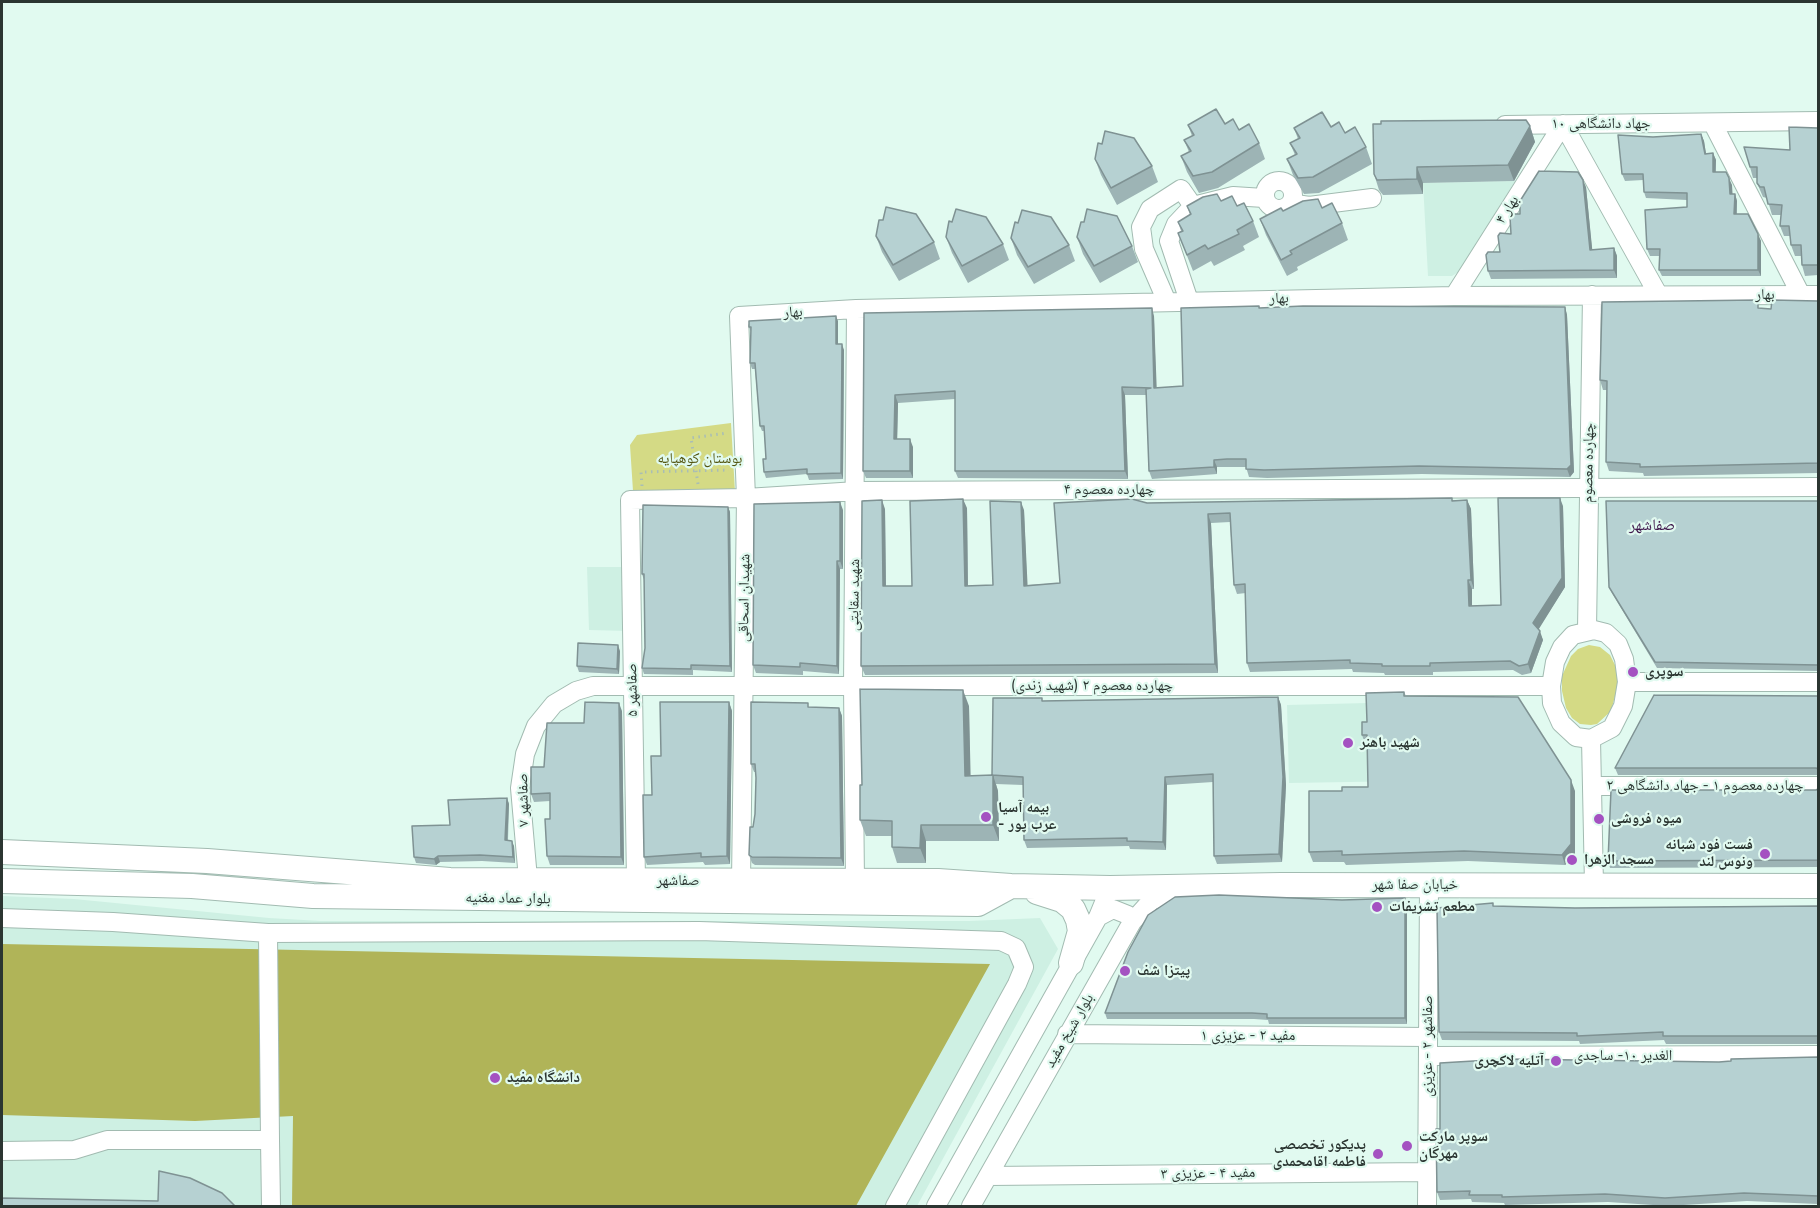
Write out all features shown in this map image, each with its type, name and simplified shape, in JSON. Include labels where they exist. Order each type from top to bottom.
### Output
[{"type":"main road","name":"صفاشهر","points":[[2,852],[207,861],[345,874],[450,880],[938,881],[1011,886]]},
{"type":"main road","name":"بلوار عماد مغنیه","points":[[2,881],[192,886],[313,896],[978,904],[1011,886]]},
{"type":"main road","name":"خیابان صفا شهر","points":[[1011,886],[1110,888],[1196,885],[1818,886]]},
{"type":"main road","points":[[1011,886],[1047,894],[1073,909],[1080,931],[1071,963]]},
{"type":"street","name":"جهاد دانشگاهی ۱۰","points":[[1484,125],[1818,121]]},
{"type":"street","points":[[1563,124],[1659,296]]},
{"type":"street","name":"بهار ۴","points":[[1454,296],[1563,124]]},
{"type":"street","points":[[1713,124],[1810,295]]},
{"type":"street","points":[[1167,302],[1144,249],[1141,226],[1150,209],[1181,189],[1193,206]]},
{"type":"street","points":[[1189,301],[1169,241],[1176,224],[1193,206],[1233,196],[1264,198],[1270,207],[1281,210],[1291,204],[1309,206],[1372,198]]},
{"type":"street","name":"چهارده معصوم","points":[[1587,630],[1592,295]]},
{"type":"street","name":"بهار","points":[[739,316],[856,309],[1189,301],[1454,296],[1810,295]]},
{"type":"street","name":"شهید سقایتی","points":[[855,882],[853,686],[857,491],[856,309]]},
{"type":"street","name":"شهیدان اسحاقی","points":[[739,316],[746,498],[741,881]]},
{"type":"street","name":"چهارده معصوم ۴","points":[[637,500],[746,498],[857,491],[1818,487]]},
{"type":"street","name":"صفاشهر ۵","points":[[636,881],[632,686],[637,500]]},
{"type":"street","points":[[1587,630],[1606,633],[1618,644],[1624,659],[1627,682],[1623,706],[1612,728],[1591,740],[1576,737],[1561,723],[1552,703],[1551,686],[1555,662],[1562,647],[1574,635],[1587,630]]},
{"type":"street","points":[[1627,682],[1818,682]]},
{"type":"street","name":"صفاشهر ۷","points":[[528,879],[520,788],[525,754],[536,726],[554,704],[576,691],[593,686],[632,686]]},
{"type":"street","name":"چهارده معصوم ۲ (شهید زندی)","points":[[632,686],[1551,686]]},
{"type":"street","points":[[1591,740],[1594,885]]},
{"type":"street","name":"چهارده معصوم ۱ - جهاد دانشگاهی ۲","points":[[1592,786],[1818,786]]},
{"type":"street","name":"بلوار شیخ مفید","points":[[971,1206],[1132,922],[1151,901],[1196,885]]},
{"type":"street","name":"صفاشهر ۲ - عزیزی","points":[[1427,1206],[1429,885]]},
{"type":"street","points":[[936,1206],[1098,917],[1110,888]]},
{"type":"street","points":[[1098,917],[1113,909],[1121,910],[1132,922]]},
{"type":"street","points":[[2,918],[113,922],[268,933],[687,931],[1001,941],[1016,948],[1023,967],[1017,984],[895,1206]]},
{"type":"street","points":[[268,933],[271,1206]]},
{"type":"street","name":"مفید ۲ - عزیزی ۱","points":[[1067,1034],[1428,1037]]},
{"type":"street","name":"الغدیر ۱۰- ساجدی","points":[[1428,1056],[1818,1055]]},
{"type":"street","points":[[2,1151],[74,1149],[107,1140],[270,1140]]},
{"type":"street","name":"مفید ۴ - عزیزی ۳","points":[[988,1176],[1427,1172]]},
{"type":"path","points":[[700,499],[691,438],[744,431]]},
{"type":"path","points":[[637,500],[641,472],[745,469]]},
{"type":"shaded area","points":[[1515,181],[1460,271],[1452,276],[1428,276],[1423,183]]},
{"type":"shaded area","points":[[587,567],[626,567],[628,631],[589,630]]},
{"type":"shaded area","name":"شهید باهنر","points":[[1408,702],[1409,781],[1289,783],[1287,705]]},
{"type":"shaded area","name":"دانشگاه مفید","points":[[2,896],[74,899],[321,921],[969,921],[1040,918],[1058,949],[917,1206],[2,1206]]},
{"type":"green space","name":"بوستان کوهپایه","points":[[731,423],[735,492],[633,491],[630,445],[637,435]]},
{"type":"green space","points":[[1589,645],[1600,647],[1610,655],[1616,667],[1618,685],[1611,711],[1597,724],[1591,725],[1580,724],[1572,718],[1566,708],[1562,691],[1562,676],[1571,656],[1578,649]]},
{"type":"green space","name":"دانشگاه مفید","points":[[2,944],[990,964],[856,1206],[292,1206],[293,1116],[195,1121],[2,1115]]},
{"type":"building","points":[[1216,109],[1225,124],[1233,119],[1239,130],[1249,124],[1259,143],[1212,172],[1193,176],[1181,156],[1191,151],[1184,140],[1194,135],[1188,125]]},
{"type":"building","points":[[1322,112],[1331,127],[1339,122],[1345,133],[1355,127],[1366,147],[1313,177],[1298,178],[1287,159],[1297,154],[1290,143],[1300,138],[1294,128]]},
{"type":"building","points":[[1526,120],[1530,126],[1508,165],[1417,167],[1417,179],[1377,180],[1374,174],[1373,124],[1381,124],[1381,121]]},
{"type":"building","points":[[1789,127],[1818,128],[1818,265],[1802,265],[1801,245],[1791,245],[1789,226],[1780,226],[1782,205],[1768,204],[1764,187],[1760,187],[1757,183],[1757,167],[1750,167],[1744,147],[1790,150]]},
{"type":"building","points":[[1105,131],[1134,138],[1152,166],[1111,188],[1095,159],[1098,143],[1102,144]]},
{"type":"building","points":[[1701,134],[1705,154],[1713,153],[1713,172],[1726,172],[1729,178],[1730,194],[1735,194],[1734,214],[1748,214],[1758,234],[1758,270],[1659,270],[1660,249],[1647,249],[1645,210],[1687,207],[1687,193],[1644,192],[1643,174],[1622,174],[1618,135],[1653,137]]},
{"type":"building","points":[[1539,171],[1578,172],[1583,180],[1590,250],[1614,248],[1614,270],[1488,271],[1486,255],[1488,252],[1500,252],[1498,236],[1500,233],[1511,234],[1510,217],[1512,214],[1520,214],[1520,201]]},
{"type":"building","points":[[1217,194],[1221,201],[1232,196],[1237,206],[1244,203],[1253,221],[1237,230],[1239,234],[1208,249],[1205,245],[1187,255],[1178,233],[1183,231],[1178,222],[1191,214],[1187,206],[1203,197]]},
{"type":"building","points":[[1318,199],[1322,208],[1332,203],[1342,223],[1290,251],[1292,254],[1281,260],[1260,219],[1281,208],[1283,211],[1303,201]]},
{"type":"building","points":[[886,207],[916,214],[934,242],[893,265],[876,236],[879,220],[883,220]]},
{"type":"building","points":[[956,209],[986,217],[1003,244],[962,266],[946,237],[949,221],[952,222]]},
{"type":"building","points":[[1087,209],[1117,216],[1132,246],[1094,266],[1077,237]]},
{"type":"building","points":[[1022,210],[1051,217],[1069,245],[1028,267],[1011,238],[1015,222],[1018,223]]},
{"type":"building","points":[[1758,300],[1758,308],[1771,309],[1772,300],[1818,301],[1818,463],[1640,467],[1640,464],[1606,462],[1607,381],[1600,380],[1602,302]]},
{"type":"building","points":[[1259,306],[1259,308],[1303,306],[1565,307],[1571,465],[1567,469],[1419,466],[1264,470],[1246,469],[1246,459],[1227,459],[1214,460],[1214,467],[1149,471],[1146,389],[1151,388],[1122,387],[1125,471],[955,471],[955,391],[895,395],[894,439],[910,439],[910,471],[863,471],[864,313],[1152,308],[1154,388],[1183,386],[1181,308]]},
{"type":"building","points":[[836,316],[836,344],[842,344],[841,473],[807,474],[807,469],[764,472],[763,459],[766,459],[764,426],[760,426],[755,363],[750,363],[751,327],[749,327],[749,321]]},
{"type":"building","points":[[1452,498],[1452,501],[1467,500],[1471,580],[1468,580],[1469,606],[1501,605],[1498,498],[1560,498],[1562,578],[1533,623],[1540,631],[1528,664],[1519,666],[1510,661],[1430,663],[1430,666],[1382,666],[1382,664],[1350,663],[1350,660],[1247,663],[1245,584],[1234,585],[1230,513],[1208,514],[1215,664],[861,666],[862,501],[882,500],[883,586],[912,586],[910,501],[963,499],[965,586],[993,585],[990,501],[1021,502],[1024,586],[1060,583],[1054,503],[1132,499],[1147,503]]},
{"type":"building","points":[[1606,501],[1818,501],[1818,665],[1655,662],[1609,587]]},
{"type":"building","points":[[840,502],[840,561],[837,561],[837,666],[800,663],[800,667],[753,665],[754,504]]},
{"type":"building","points":[[643,505],[728,507],[730,666],[691,665],[691,669],[642,668],[645,648],[644,574],[642,574]]},
{"type":"building","points":[[578,643],[618,645],[617,669],[577,666]]},
{"type":"building","points":[[860,689],[963,690],[965,776],[993,775],[993,825],[921,825],[920,848],[892,847],[892,821],[860,820],[860,785],[862,785]]},
{"type":"building","points":[[1404,692],[1404,696],[1518,697],[1571,780],[1571,844],[1562,855],[1464,851],[1342,855],[1342,851],[1309,852],[1309,791],[1342,791],[1342,787],[1368,787],[1367,735],[1362,735],[1362,722],[1367,722],[1366,693]]},
{"type":"building","points":[[1654,695],[1818,696],[1818,769],[1615,768]]},
{"type":"building","points":[[1278,697],[1283,777],[1279,854],[1214,856],[1213,774],[1165,777],[1163,842],[1127,841],[1127,838],[1024,840],[1023,777],[992,775],[993,698],[1042,698],[1042,701]]},
{"type":"building","points":[[585,702],[619,703],[621,857],[547,856],[545,819],[550,819],[550,793],[531,794],[531,767],[544,767],[547,723],[584,723]]},
{"type":"building","points":[[660,702],[729,702],[727,856],[701,857],[701,853],[644,857],[643,795],[652,795],[651,756],[661,756]]},
{"type":"building","points":[[751,702],[808,703],[808,707],[839,708],[841,858],[752,857],[749,855],[750,827],[753,827],[755,814],[756,778],[755,764],[751,764]]},
{"type":"building","points":[[1818,789],[1818,860],[1608,861],[1611,790]]},
{"type":"building","points":[[507,798],[505,840],[512,841],[513,857],[438,856],[434,859],[414,857],[412,826],[450,825],[448,800]]},
{"type":"building","points":[[1219,895],[1342,900],[1405,898],[1405,1018],[1267,1018],[1267,1014],[1252,1013],[1105,1013],[1128,952],[1148,915],[1175,897]]},
{"type":"building","points":[[1493,903],[1493,906],[1575,908],[1818,906],[1818,1036],[1663,1036],[1663,1032],[1577,1036],[1577,1033],[1439,1032],[1437,908]]},
{"type":"building","points":[[1818,1057],[1818,1196],[1744,1193],[1665,1198],[1605,1194],[1502,1197],[1502,1195],[1469,1195],[1470,1191],[1437,1192],[1436,1129],[1440,1129],[1440,1063],[1507,1059],[1719,1062],[1731,1061],[1731,1059]]},
{"type":"building","points":[[159,1171],[190,1178],[222,1193],[235,1206],[2,1206],[2,1198],[158,1201]]},
{"type":"place","name":"سوپری","points":[[1633,672]]},
{"type":"place","name":"شهید باهنر","points":[[1348,743]]},
{"type":"place","name":"بیمه آسیا - عرب پور","points":[[986,817]]},
{"type":"place","name":"میوه فروشی","points":[[1599,819]]},
{"type":"place","name":"فست فود شبانه ونوس لند","points":[[1765,854]]},
{"type":"place","name":"مسجد الزهرا","points":[[1572,860]]},
{"type":"place","name":"مطعم تشريفات","points":[[1377,907]]},
{"type":"place","name":"پیتزا شف","points":[[1125,971]]},
{"type":"place","name":"آتلیه لاکچری","points":[[1556,1061]]},
{"type":"place","name":"دانشگاه مفید","points":[[495,1078]]},
{"type":"place","name":"سوپر مارکت مهرگان","points":[[1407,1146]]},
{"type":"place","name":"پدیکور تخصصی فاطمه اقامحمدی","points":[[1378,1154]]},
{"type":"district","name":"صفاشهر","points":[[1652,526]]}]
